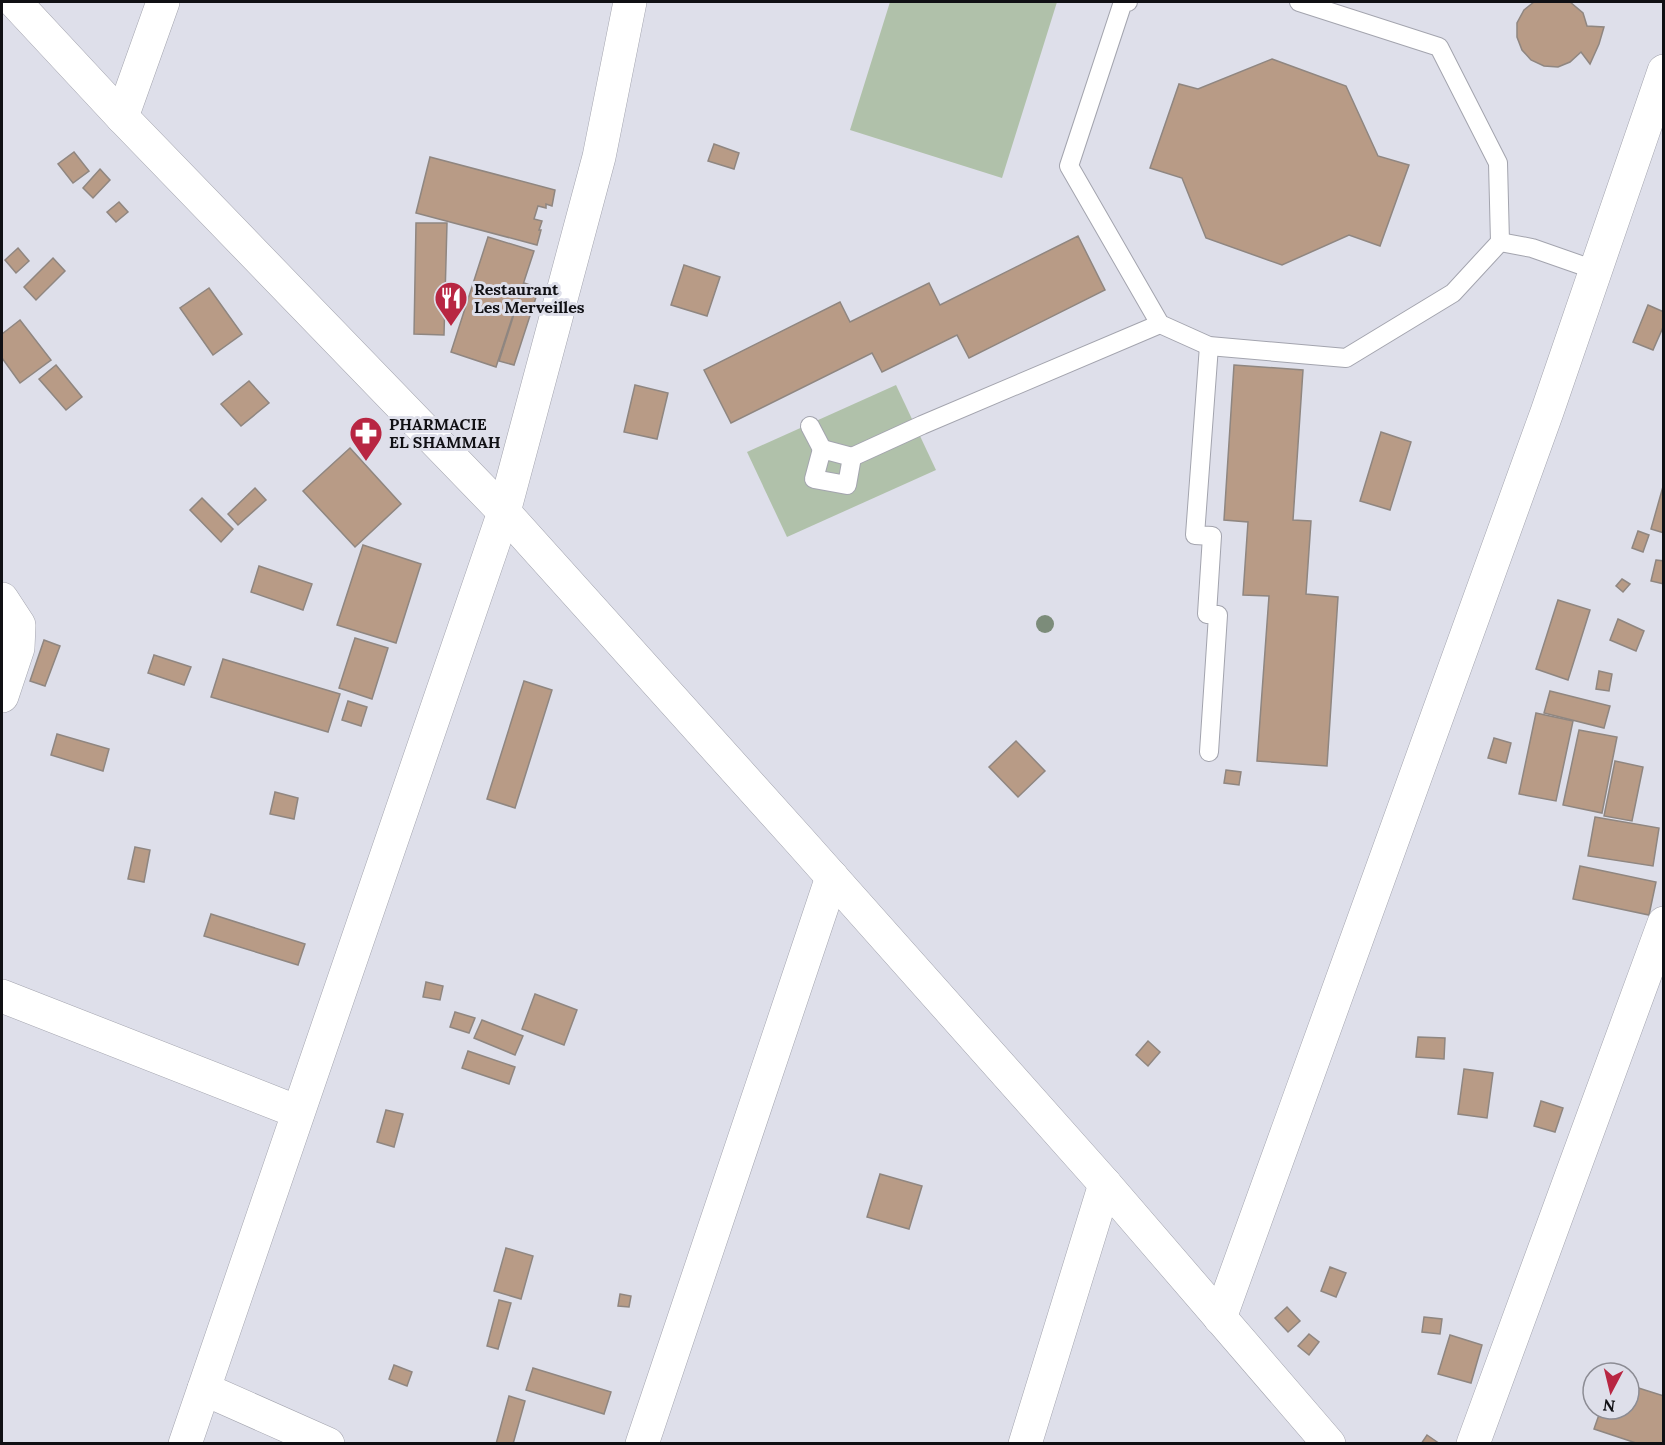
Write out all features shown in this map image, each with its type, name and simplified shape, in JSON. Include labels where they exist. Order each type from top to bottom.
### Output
[{"type":"street","points":[[15,2],[122,117],[504,512],[1105,1184],[1329,1443]]},
{"type":"street","points":[[122,117],[163,2]]},
{"type":"street","points":[[185,1443],[504,512],[599,157],[630,2]]},
{"type":"street","points":[[1220,1318],[1543,423],[1664,71]]},
{"type":"street","points":[[2,599],[19,625],[18,648],[2,696]]},
{"type":"street","points":[[642,1443],[832,877]]},
{"type":"street","points":[[1473,1443],[1664,923]]},
{"type":"street","points":[[2,996],[298,1112]]},
{"type":"street","points":[[1025,1443],[1105,1184]]},
{"type":"street","points":[[204,1389],[328,1443]]},
{"type":"lane","points":[[1128,2],[1123,2],[1069,166],[1160,324],[1209,346],[1346,358],[1453,293],[1500,242],[1498,162],[1439,47],[1299,2]]},
{"type":"lane","points":[[1500,242],[1532,248],[1595,270]]},
{"type":"lane","points":[[822,449],[852,457],[1160,324]]},
{"type":"lane","points":[[1209,346],[1195,535],[1212,536],[1207,614],[1218,615],[1209,752]]},
{"type":"lane","points":[[810,426],[822,449],[814,479],[847,485],[852,457]]},
{"type":"green space","points":[[890,2],[1057,2],[1002,178],[850,130]]},
{"type":"green space","points":[[896,385],[936,470],[787,537],[747,452]]},
{"type":"building","points":[[1534,2],[1570,2],[1583,13],[1587,26],[1604,27],[1590,64],[1581,52],[1570,62],[1558,67],[1544,66],[1531,60],[1522,50],[1517,37],[1517,23],[1524,10]]},
{"type":"building","points":[[1272,59],[1346,86],[1378,156],[1409,165],[1380,246],[1349,235],[1282,265],[1206,238],[1182,178],[1150,168],[1179,84],[1198,89]]},
{"type":"building","points":[[714,144],[739,153],[734,169],[708,161]]},
{"type":"building","points":[[74,152],[89,171],[73,183],[58,164]]},
{"type":"building","points":[[430,157],[555,190],[552,206],[546,204],[546,208],[538,206],[534,219],[542,221],[537,245],[416,213]]},
{"type":"building","points":[[100,169],[110,180],[93,198],[83,188]]},
{"type":"building","points":[[119,202],[128,212],[116,222],[107,212]]},
{"type":"building","points":[[416,223],[447,223],[444,335],[414,334]]},
{"type":"building","points":[[1078,236],[1105,290],[969,358],[957,335],[882,372],[872,353],[731,423],[704,370],[840,302],[850,322],[929,283],[940,305]]},
{"type":"building","points":[[488,237],[534,251],[496,367],[451,352]]},
{"type":"building","points":[[18,248],[29,261],[16,273],[5,260]]},
{"type":"building","points":[[53,258],[65,271],[36,300],[24,287]]},
{"type":"building","points":[[684,265],[720,277],[707,316],[671,305]]},
{"type":"building","points":[[524,283],[539,288],[514,365],[499,361]]},
{"type":"building","points":[[209,288],[242,334],[213,355],[180,308]]},
{"type":"building","points":[[1648,305],[1664,312],[1664,325],[1653,350],[1633,342]]},
{"type":"building","points":[[20,320],[51,360],[20,383],[2,358],[2,334]]},
{"type":"building","points":[[56,365],[82,397],[66,410],[39,379]]},
{"type":"building","points":[[1234,365],[1303,370],[1293,520],[1311,521],[1306,594],[1338,597],[1327,766],[1257,761],[1269,596],[1243,595],[1248,522],[1224,520]]},
{"type":"building","points":[[249,381],[269,403],[241,426],[221,404]]},
{"type":"building","points":[[635,385],[668,393],[657,439],[624,432]]},
{"type":"building","points":[[1381,432],[1411,442],[1390,510],[1360,501]]},
{"type":"building","points":[[350,448],[401,504],[355,547],[303,491]]},
{"type":"building","points":[[1664,483],[1664,533],[1651,529]]},
{"type":"building","points":[[255,488],[266,500],[238,525],[228,514]]},
{"type":"building","points":[[202,498],[233,529],[221,542],[190,510]]},
{"type":"building","points":[[1638,531],[1649,535],[1643,552],[1632,548]]},
{"type":"building","points":[[363,545],[421,564],[396,643],[337,625]]},
{"type":"building","points":[[1656,560],[1664,561],[1664,584],[1651,581]]},
{"type":"building","points":[[259,566],[312,584],[303,610],[251,592]]},
{"type":"building","points":[[1622,579],[1630,584],[1623,592],[1616,586]]},
{"type":"building","points":[[1558,600],[1590,610],[1568,680],[1536,669]]},
{"type":"building","points":[[1618,619],[1644,631],[1636,651],[1610,640]]},
{"type":"building","points":[[355,638],[388,648],[372,699],[339,688]]},
{"type":"building","points":[[44,640],[60,646],[45,686],[30,681]]},
{"type":"building","points":[[154,655],[191,667],[184,685],[148,673]]},
{"type":"building","points":[[223,659],[340,694],[328,732],[211,697]]},
{"type":"building","points":[[1599,671],[1612,674],[1609,691],[1596,689]]},
{"type":"building","points":[[524,681],[552,690],[515,808],[487,799]]},
{"type":"building","points":[[1550,691],[1610,706],[1604,728],[1544,713]]},
{"type":"building","points":[[348,701],[367,707],[361,726],[342,720]]},
{"type":"building","points":[[1536,713],[1573,721],[1556,801],[1519,794]]},
{"type":"building","points":[[1579,730],[1617,737],[1602,813],[1563,805]]},
{"type":"building","points":[[57,734],[109,749],[103,771],[51,755]]},
{"type":"building","points":[[1494,738],[1511,743],[1506,763],[1488,758]]},
{"type":"building","points":[[1016,741],[1045,771],[1018,797],[989,767]]},
{"type":"building","points":[[1615,761],[1643,767],[1632,821],[1604,816]]},
{"type":"building","points":[[1226,770],[1241,772],[1239,785],[1224,783]]},
{"type":"building","points":[[275,792],[298,798],[294,819],[270,814]]},
{"type":"building","points":[[1595,817],[1659,828],[1653,866],[1588,856]]},
{"type":"building","points":[[135,847],[150,850],[144,882],[128,879]]},
{"type":"building","points":[[1580,866],[1656,882],[1649,915],[1573,899]]},
{"type":"building","points":[[211,914],[305,944],[298,965],[204,936]]},
{"type":"building","points":[[426,982],[443,986],[440,1000],[423,997]]},
{"type":"building","points":[[535,994],[577,1010],[564,1045],[522,1029]]},
{"type":"building","points":[[455,1012],[475,1018],[469,1033],[450,1027]]},
{"type":"building","points":[[482,1020],[523,1036],[515,1055],[474,1038]]},
{"type":"building","points":[[1418,1037],[1445,1038],[1444,1059],[1416,1057]]},
{"type":"building","points":[[1148,1041],[1160,1052],[1148,1066],[1136,1055]]},
{"type":"building","points":[[468,1051],[515,1067],[509,1084],[462,1068]]},
{"type":"building","points":[[1464,1069],[1493,1073],[1487,1118],[1458,1114]]},
{"type":"building","points":[[1541,1101],[1563,1108],[1555,1132],[1534,1126]]},
{"type":"building","points":[[386,1110],[403,1114],[394,1147],[377,1142]]},
{"type":"building","points":[[880,1174],[922,1186],[909,1229],[867,1217]]},
{"type":"building","points":[[506,1248],[533,1256],[521,1299],[494,1291]]},
{"type":"building","points":[[1330,1267],[1346,1273],[1336,1297],[1321,1291]]},
{"type":"building","points":[[620,1294],[631,1296],[629,1307],[618,1306]]},
{"type":"building","points":[[499,1300],[511,1303],[498,1349],[487,1346]]},
{"type":"building","points":[[1287,1307],[1300,1321],[1288,1332],[1275,1318]]},
{"type":"building","points":[[1424,1317],[1442,1319],[1440,1334],[1422,1332]]},
{"type":"building","points":[[1309,1334],[1319,1342],[1309,1355],[1298,1346]]},
{"type":"building","points":[[1450,1335],[1482,1345],[1471,1383],[1438,1374]]},
{"type":"building","points":[[394,1365],[412,1372],[407,1386],[389,1379]]},
{"type":"building","points":[[533,1368],[611,1392],[604,1414],[526,1390]]},
{"type":"building","points":[[1641,1389],[1664,1396],[1664,1444],[1639,1444],[1594,1429],[1597,1421],[1641,1421]]},
{"type":"building","points":[[509,1396],[525,1401],[513,1444],[496,1444]]},
{"type":"building","points":[[1427,1435],[1440,1444],[1421,1444]]},
{"type":"place","name":"Restaurant Les Merveilles","points":[[451,327]]},
{"type":"place","name":"PHARMACIE EL SHAMMAH","points":[[366,462]]}]
